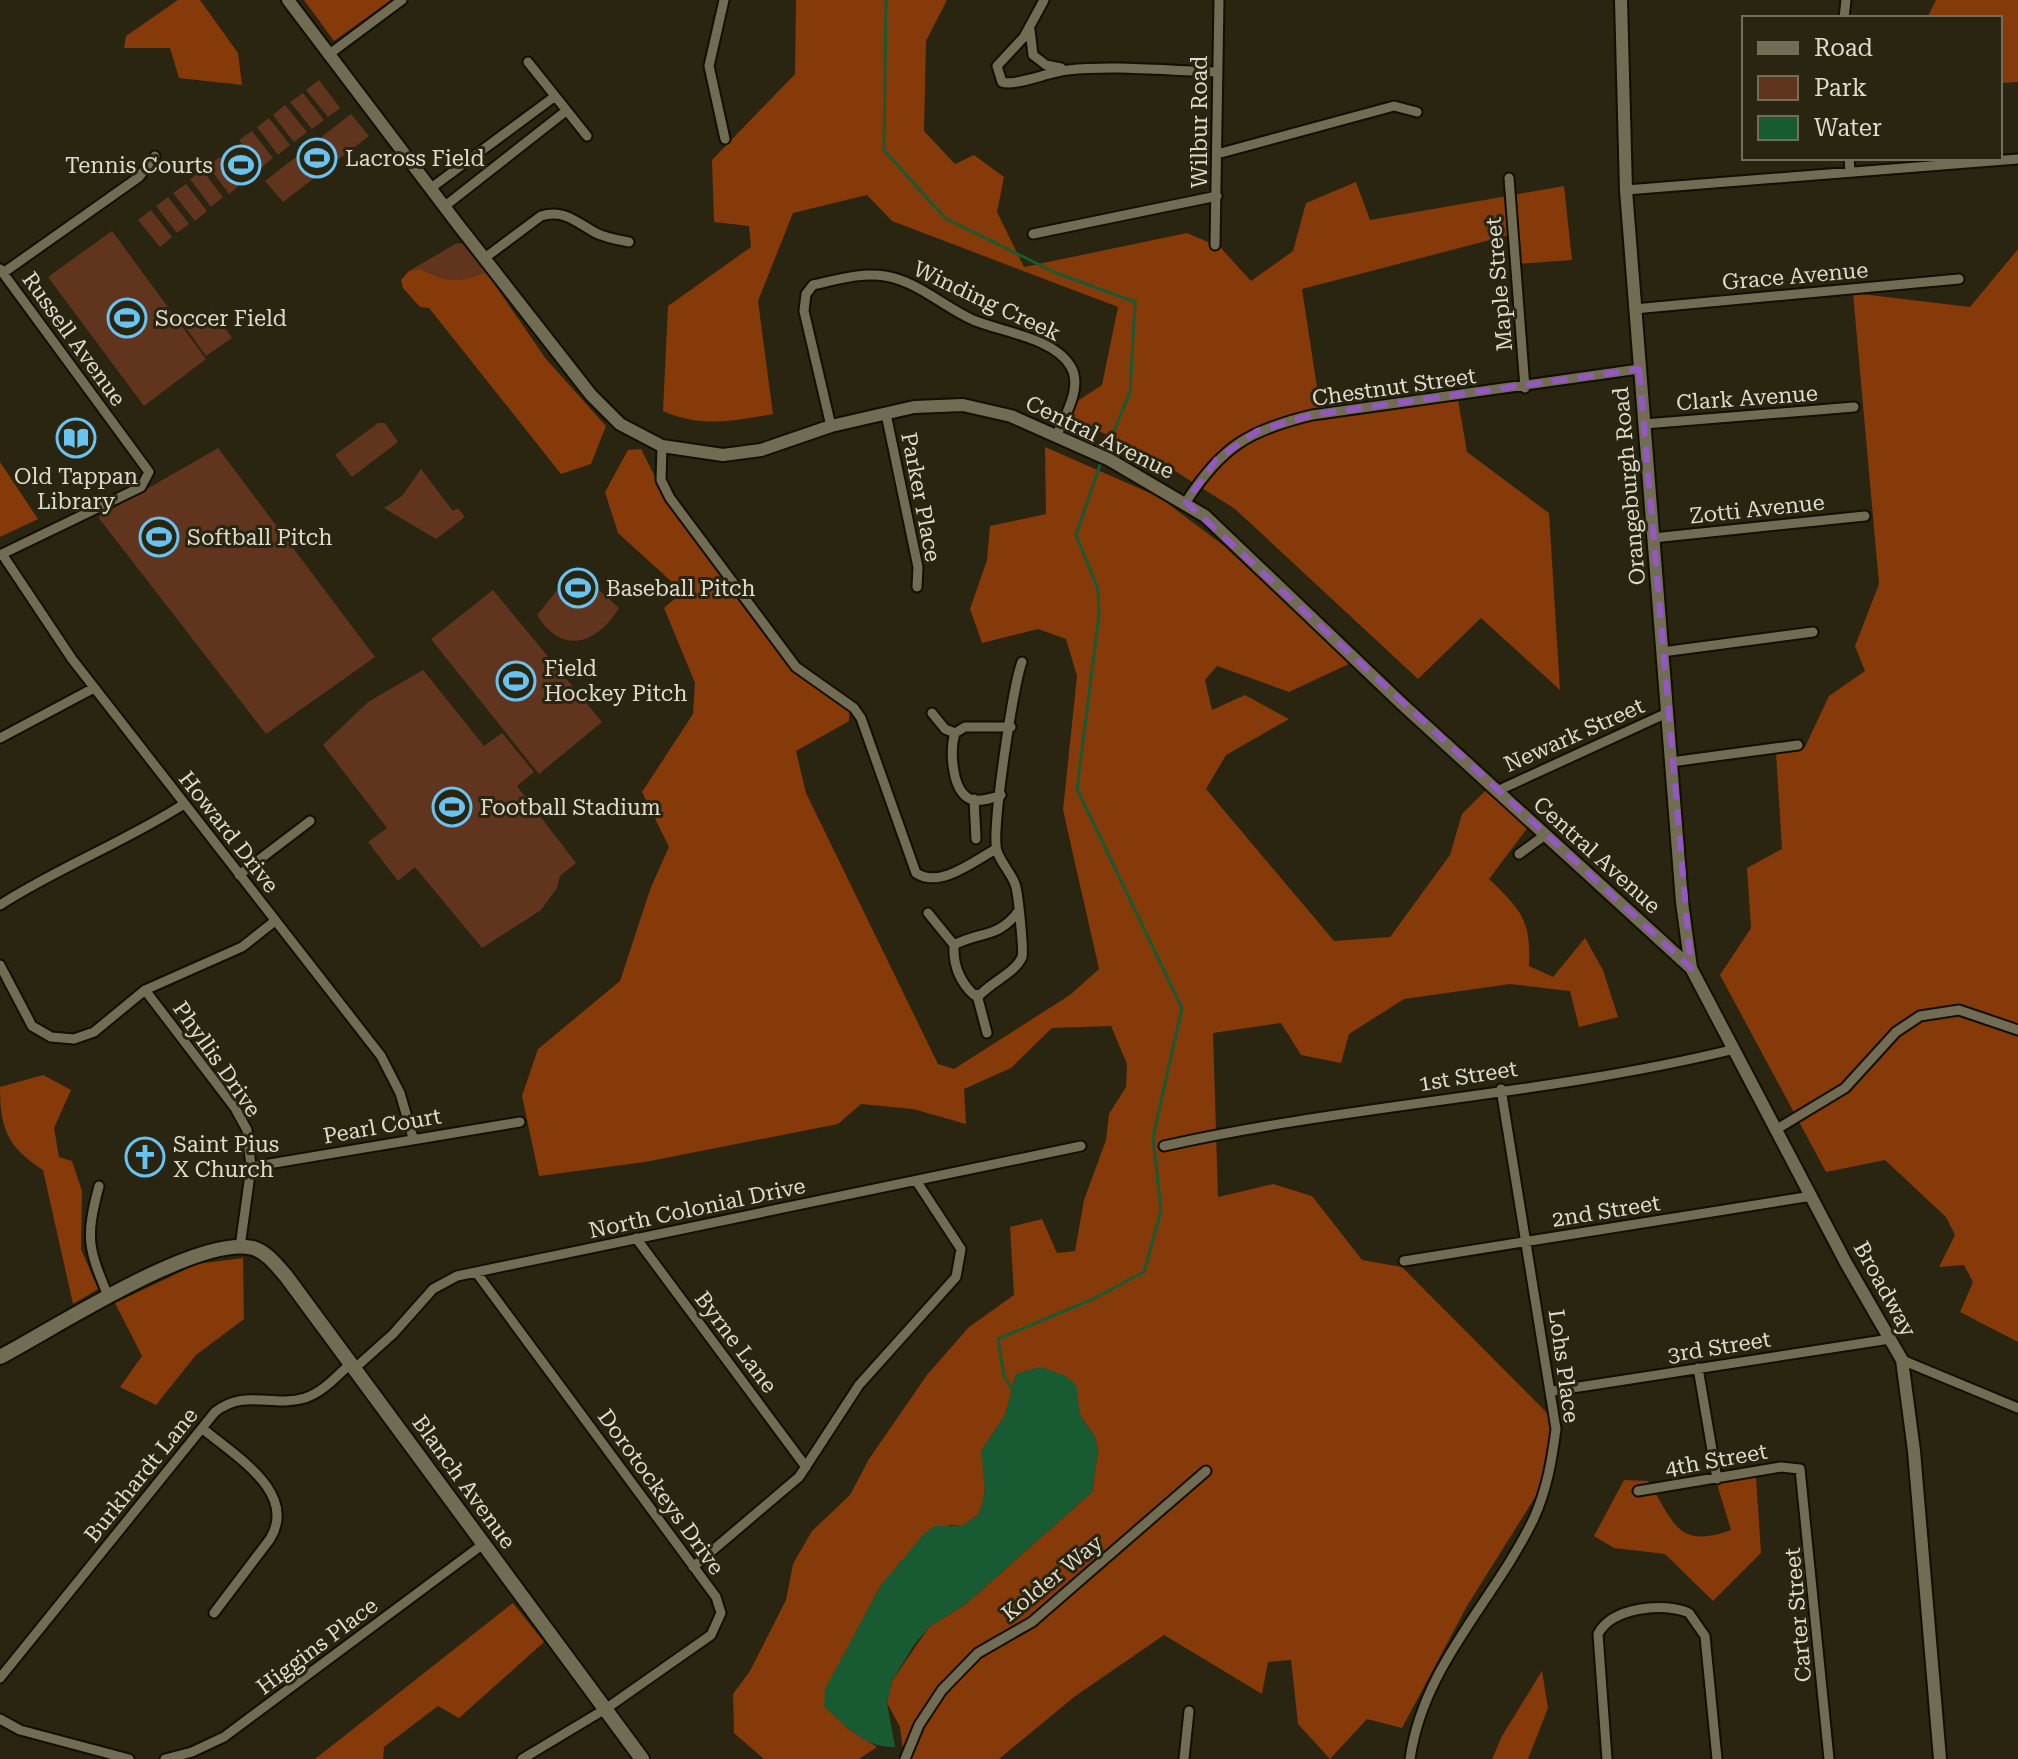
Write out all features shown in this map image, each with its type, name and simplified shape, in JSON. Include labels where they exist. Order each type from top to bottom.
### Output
[{"type":"main road","points":[[0,1357],[185,1260],[240,1247]]},
{"type":"main road","name":"Blanch Avenue","points":[[240,1247],[255,1249],[273,1262],[642,1759]]},
{"type":"street","name":"Central Avenue","points":[[288,0],[445,206],[605,410],[620,424],[662,446],[702,455],[743,453],[831,426],[914,407],[963,405],[1011,416],[1110,460],[1186,502],[1691,968]]},
{"type":"street","points":[[328,55],[402,0]]},
{"type":"street","points":[[724,0],[709,66],[725,139]]},
{"type":"street","points":[[1044,0],[1028,39],[1033,55],[1046,65],[1070,69],[1217,72]]},
{"type":"street","name":"Wilbur Road","points":[[1215,245],[1219,0]]},
{"type":"street","name":"Orangeburgh Road","points":[[1621,0],[1626,190],[1634,309],[1691,968]]},
{"type":"street","points":[[1031,27],[1000,61],[999,78],[1014,84],[1040,74],[1070,69]]},
{"type":"street","points":[[528,62],[587,136]]},
{"type":"street","points":[[431,188],[554,97]]},
{"type":"street","points":[[1217,154],[1394,106],[1417,112]]},
{"type":"street","points":[[445,206],[566,111]]},
{"type":"street","points":[[502,135],[515,151]]},
{"type":"street","points":[[2,271],[139,177],[155,156]]},
{"type":"street","points":[[1626,190],[2018,159]]},
{"type":"street","points":[[1849,160],[1850,171]]},
{"type":"street","points":[[456,169],[469,187]]},
{"type":"street","name":"Maple Street","points":[[1509,178],[1525,388]]},
{"type":"street","points":[[1033,234],[1217,196]]},
{"type":"street","points":[[486,257],[541,216],[551,213],[573,218],[598,234],[629,242]]},
{"type":"street","name":"Russell Avenue","points":[[1,555],[146,483],[147,466],[2,271]]},
{"type":"street","name":"Winding Creek","points":[[831,426],[804,311],[806,294],[813,285],[866,274],[897,279],[972,319],[1048,347],[1062,357],[1072,369],[1075,389],[1056,437]]},
{"type":"street","name":"Grace Avenue","points":[[1634,309],[1959,279]]},
{"type":"street","name":"Chestnut Street","points":[[1186,502],[1204,474],[1226,449],[1271,425],[1312,415],[1525,388],[1639,369]]},
{"type":"street","name":"Clark Avenue","points":[[1644,424],[1854,407]]},
{"type":"street","name":"Parker Place","points":[[886,414],[918,567],[917,587]]},
{"type":"street","points":[[662,446],[661,480],[670,498],[796,667],[854,708],[861,718],[916,873],[926,879],[937,878],[996,849]]},
{"type":"street","name":"Zotti Avenue","points":[[1653,538],[1865,516]]},
{"type":"street","name":"Howard Drive","points":[[1,555],[94,688],[381,1056],[400,1093],[413,1138]]},
{"type":"street","points":[[1662,652],[1813,632]]},
{"type":"street","points":[[977,995],[1015,967],[1022,956],[1016,885],[996,849],[1003,761],[1011,727],[1015,681],[1022,662]]},
{"type":"street","points":[[0,738],[94,688]]},
{"type":"street","points":[[932,713],[945,729],[955,733]]},
{"type":"street","name":"Newark Street","points":[[1497,791],[1667,713]]},
{"type":"street","points":[[1001,795],[974,799],[963,793],[956,777],[951,746],[955,733],[965,727],[1011,727]]},
{"type":"street","points":[[1671,762],[1798,745]]},
{"type":"street","points":[[974,799],[976,839]]},
{"type":"street","points":[[0,905],[44,877],[137,834],[184,804]]},
{"type":"street","points":[[239,875],[310,821]]},
{"type":"street","points":[[1519,854],[1545,835]]},
{"type":"street","points":[[954,945],[990,936],[1018,912]]},
{"type":"street","points":[[928,913],[954,945],[953,958],[964,986],[977,995],[987,1033]]},
{"type":"street","points":[[0,965],[32,1026],[63,1040],[94,1032],[145,990],[242,947],[275,921]]},
{"type":"street","name":"Broadway","points":[[1691,968],[1902,1360],[1914,1451],[1940,1759]]},
{"type":"street","name":"Phyllis Drive","points":[[145,990],[235,1108],[247,1130],[251,1167],[240,1247]]},
{"type":"street","points":[[1777,1129],[1845,1088],[1896,1032],[1920,1016],[1959,1010],[2018,1030]]},
{"type":"street","name":"1st Street","points":[[1164,1146],[1501,1089],[1671,1064],[1735,1049]]},
{"type":"street","name":"Lohs Place","points":[[1410,1759],[1428,1695],[1457,1641],[1533,1520],[1549,1481],[1556,1429],[1553,1391],[1501,1089]]},
{"type":"street","name":"Pearl Court","points":[[251,1167],[520,1122]]},
{"type":"street","name":"North Colonial Drive","points":[[352,1367],[393,1334],[433,1289],[457,1276],[1081,1146]]},
{"type":"street","points":[[693,1567],[788,1489],[806,1467],[859,1385],[961,1268],[957,1241],[917,1182]]},
{"type":"street","points":[[99,1186],[88,1238],[92,1258],[109,1298]]},
{"type":"street","name":"2nd Street","points":[[1404,1261],[1812,1196]]},
{"type":"street","name":"Byrne Lane","points":[[636,1238],[806,1467]]},
{"type":"street","name":"Dorotockeys Drive","points":[[476,1272],[720,1605],[716,1629],[607,1708],[522,1759]]},
{"type":"street","name":"3rd Street","points":[[1553,1391],[1890,1339]]},
{"type":"street","points":[[1902,1360],[2018,1408]]},
{"type":"street","name":"Burkhardt Lane","points":[[0,1678],[215,1412],[234,1400],[303,1398],[325,1387],[352,1367]]},
{"type":"street","points":[[1698,1368],[1717,1479]]},
{"type":"street","points":[[202,1428],[265,1483],[277,1503],[279,1515],[278,1526],[270,1539],[214,1613]]},
{"type":"street","name":"4th Street","points":[[1638,1491],[1781,1467],[1800,1469]]},
{"type":"street","name":"Carter Street","points":[[1800,1469],[1829,1759]]},
{"type":"street","name":"Kolder Way","points":[[905,1759],[919,1725],[942,1690],[978,1653],[1032,1622],[1206,1471]]},
{"type":"street","name":"Higgins Place","points":[[165,1759],[184,1755],[224,1737],[482,1545]]},
{"type":"street","points":[[1607,1759],[1597,1642],[1608,1620],[1624,1613],[1671,1608],[1680,1609],[1697,1619],[1705,1636],[1717,1759]]},
{"type":"street","points":[[1184,1759],[1189,1711]]},
{"type":"street","points":[[0,1719],[20,1730],[129,1759]]},
{"type":"highlighted area","points":[[1639,369],[1691,968],[1186,502],[1216,460],[1257,431],[1312,415]]},
{"type":"green space","points":[[319,80],[340,108],[328,117],[306,90]]},
{"type":"green space","points":[[303,93],[324,120],[312,129],[290,102]]},
{"type":"green space","points":[[285,105],[307,132],[294,142],[273,115]]},
{"type":"green space","name":"Lacross Field","points":[[351,114],[369,136],[283,202],[265,181]]},
{"type":"green space","points":[[269,118],[290,145],[278,155],[257,127]]},
{"type":"green space","points":[[252,131],[273,158],[261,168],[239,140]]},
{"type":"green space","points":[[220,157],[241,184],[229,194],[208,166]]},
{"type":"green space","points":[[202,170],[223,197],[211,207],[190,179]]},
{"type":"green space","points":[[186,184],[207,211],[195,221],[173,193]]},
{"type":"green space","points":[[168,197],[189,224],[177,233],[156,206]]},
{"type":"green space","points":[[151,210],[172,237],[160,247],[138,220]]},
{"type":"green space","name":"Soccer Field","points":[[112,231],[206,359],[144,406],[48,277]]},
{"type":"green space","points":[[457,243],[463,244],[486,272],[452,280],[420,269],[409,271]]},
{"type":"green space","points":[[213,310],[232,338],[206,356],[186,328]]},
{"type":"green space","points":[[378,423],[385,423],[398,442],[352,477],[335,455]]},
{"type":"green space","points":[[218,448],[375,657],[266,734],[98,517]]},
{"type":"green space","points":[[421,469],[453,511],[458,508],[465,517],[436,539],[384,508],[402,496]]},
{"type":"green space","name":"Baseball Pitch","points":[[575,568],[619,608],[590,637],[568,640],[547,628],[537,615]]},
{"type":"green space","name":"Field Hockey Pitch","points":[[493,590],[602,722],[539,774],[431,639]]},
{"type":"green space","name":"Football Stadium","points":[[423,670],[484,746],[502,733],[534,772],[517,786],[576,863],[560,876],[557,888],[541,910],[482,948],[415,867],[398,881],[368,842],[387,828],[323,745],[368,702]]},
{"type":"shaded area","points":[[178,0],[200,0],[238,53],[242,85],[179,78],[170,48],[124,48],[126,36]]},
{"type":"shaded area","points":[[304,0],[391,0],[334,41]]},
{"type":"shaded area","points":[[796,0],[947,0],[926,41],[924,131],[955,164],[974,155],[1004,177],[997,212],[1024,267],[1187,233],[1220,247],[1251,281],[1293,251],[1306,203],[1356,182],[1370,220],[1564,186],[1572,260],[1516,264],[1513,234],[1302,289],[1322,420],[1457,394],[1467,452],[1549,513],[1560,690],[1481,618],[1418,679],[1235,509],[1145,452],[1059,413],[1102,385],[1118,307],[892,221],[867,195],[793,213],[758,301],[773,414],[731,421],[704,421],[663,411],[668,306],[751,247],[749,226],[714,222],[712,160],[795,74]]},
{"type":"shaded area","points":[[1936,0],[2018,0],[2018,82],[2002,83],[2002,16],[1928,16]]},
{"type":"shaded area","points":[[2018,249],[2018,1342],[1960,1312],[1973,1282],[1964,1265],[1939,1267],[1955,1235],[1946,1217],[1885,1160],[1826,1172],[1720,975],[1751,928],[1747,868],[1782,849],[1776,753],[1805,747],[1829,696],[1865,671],[1855,646],[1879,584],[1853,293],[1970,307]]},
{"type":"shaded area","points":[[420,269],[452,280],[486,272],[546,359],[606,426],[591,464],[561,474],[429,308],[420,307],[403,288],[401,280],[409,271]]},
{"type":"shaded area","points":[[1045,447],[1159,497],[1223,545],[1351,663],[1289,692],[1217,666],[1205,680],[1212,710],[1245,695],[1289,719],[1226,755],[1206,789],[1334,941],[1390,937],[1450,855],[1462,814],[1485,791],[1528,827],[1489,879],[1522,916],[1528,937],[1529,966],[1553,977],[1585,938],[1603,970],[1618,1017],[1579,1027],[1570,991],[1510,984],[1404,999],[1349,1034],[1341,1063],[1301,1055],[1281,1023],[1213,1033],[1218,1197],[1273,1184],[1312,1196],[1362,1260],[1402,1267],[1551,1417],[1544,1483],[1467,1606],[1402,1728],[1367,1719],[1330,1759],[1298,1724],[1291,1660],[1268,1662],[1262,1694],[1164,1635],[1074,1697],[999,1759],[904,1759],[900,1727],[887,1703],[892,1681],[929,1627],[967,1603],[1092,1492],[1098,1450],[1095,1437],[1080,1415],[1016,1374],[1005,1415],[981,1451],[986,1473],[984,1499],[979,1514],[962,1526],[950,1525],[881,1585],[826,1689],[847,1728],[877,1747],[859,1759],[764,1759],[734,1733],[733,1694],[750,1671],[786,1600],[793,1564],[812,1531],[850,1495],[869,1459],[927,1375],[969,1327],[1014,1295],[1010,1227],[1042,1219],[1057,1253],[1075,1251],[1084,1200],[1106,1140],[1109,1114],[1126,1087],[1127,1064],[1111,1026],[1052,1028],[1011,1068],[964,1089],[966,1124],[913,1109],[861,1104],[838,1124],[645,1162],[539,1176],[522,1096],[538,1049],[620,981],[651,887],[669,847],[642,792],[693,714],[695,683],[664,608],[683,592],[618,533],[605,492],[628,450],[641,449],[655,477],[789,667],[849,709],[849,721],[796,751],[806,793],[938,1064],[954,1069],[1070,995],[1099,969],[1063,810],[1077,676],[1066,639],[1038,629],[982,643],[970,609],[987,560],[990,526],[1046,514]]},
{"type":"shaded area","points":[[0,462],[38,519],[0,537]]},
{"type":"shaded area","points":[[43,1075],[71,1090],[54,1128],[59,1157],[72,1161],[82,1191],[81,1249],[98,1289],[73,1304],[43,1170],[14,1144],[2,1114],[0,1087]]},
{"type":"shaded area","points":[[243,1258],[244,1319],[196,1355],[156,1405],[120,1387],[142,1356],[115,1303],[197,1264]]},
{"type":"shaded area","points":[[1756,1477],[1761,1553],[1713,1601],[1665,1554],[1614,1548],[1594,1536],[1624,1480],[1648,1481],[1679,1528],[1687,1534],[1698,1536],[1731,1530],[1717,1484]]},
{"type":"shaded area","points":[[513,1603],[544,1642],[459,1718],[438,1706],[384,1747],[383,1759],[315,1759]]},
{"type":"shaded area","points":[[1542,1671],[1548,1708],[1528,1759],[1492,1759],[1502,1736]]},
{"type":"water","points":[[1040,1367],[1064,1375],[1076,1384],[1080,1415],[1095,1437],[1098,1450],[1092,1492],[967,1603],[929,1627],[892,1681],[887,1703],[895,1747],[865,1740],[824,1706],[825,1689],[881,1585],[923,1535],[934,1526],[962,1526],[979,1514],[985,1492],[981,1451],[1005,1415],[1016,1374]]},
{"type":"waterway","points":[[886,0],[884,150],[945,218],[1056,273],[1135,302],[1130,392],[1104,455]]},
{"type":"waterway","points":[[1012,1389],[1004,1376],[998,1339],[1093,1299],[1144,1272],[1161,1211],[1153,1137],[1182,1008],[1077,789],[1099,615],[1098,589],[1076,535],[1101,462]]},
{"type":"place","name":"Lacross Field","points":[[317,158]]},
{"type":"place","name":"Tennis Courts","points":[[241,165]]},
{"type":"place","name":"Soccer Field","points":[[127,318]]},
{"type":"place","name":"Old Tappan Library","points":[[76,438]]},
{"type":"place","name":"Softball Pitch","points":[[159,537]]},
{"type":"place","name":"Baseball Pitch","points":[[578,588]]},
{"type":"place","name":"Field Hockey Pitch","points":[[516,681]]},
{"type":"place","name":"Football Stadium","points":[[452,807]]},
{"type":"place","name":"Saint Pius X Church","points":[[145,1157]]}]
